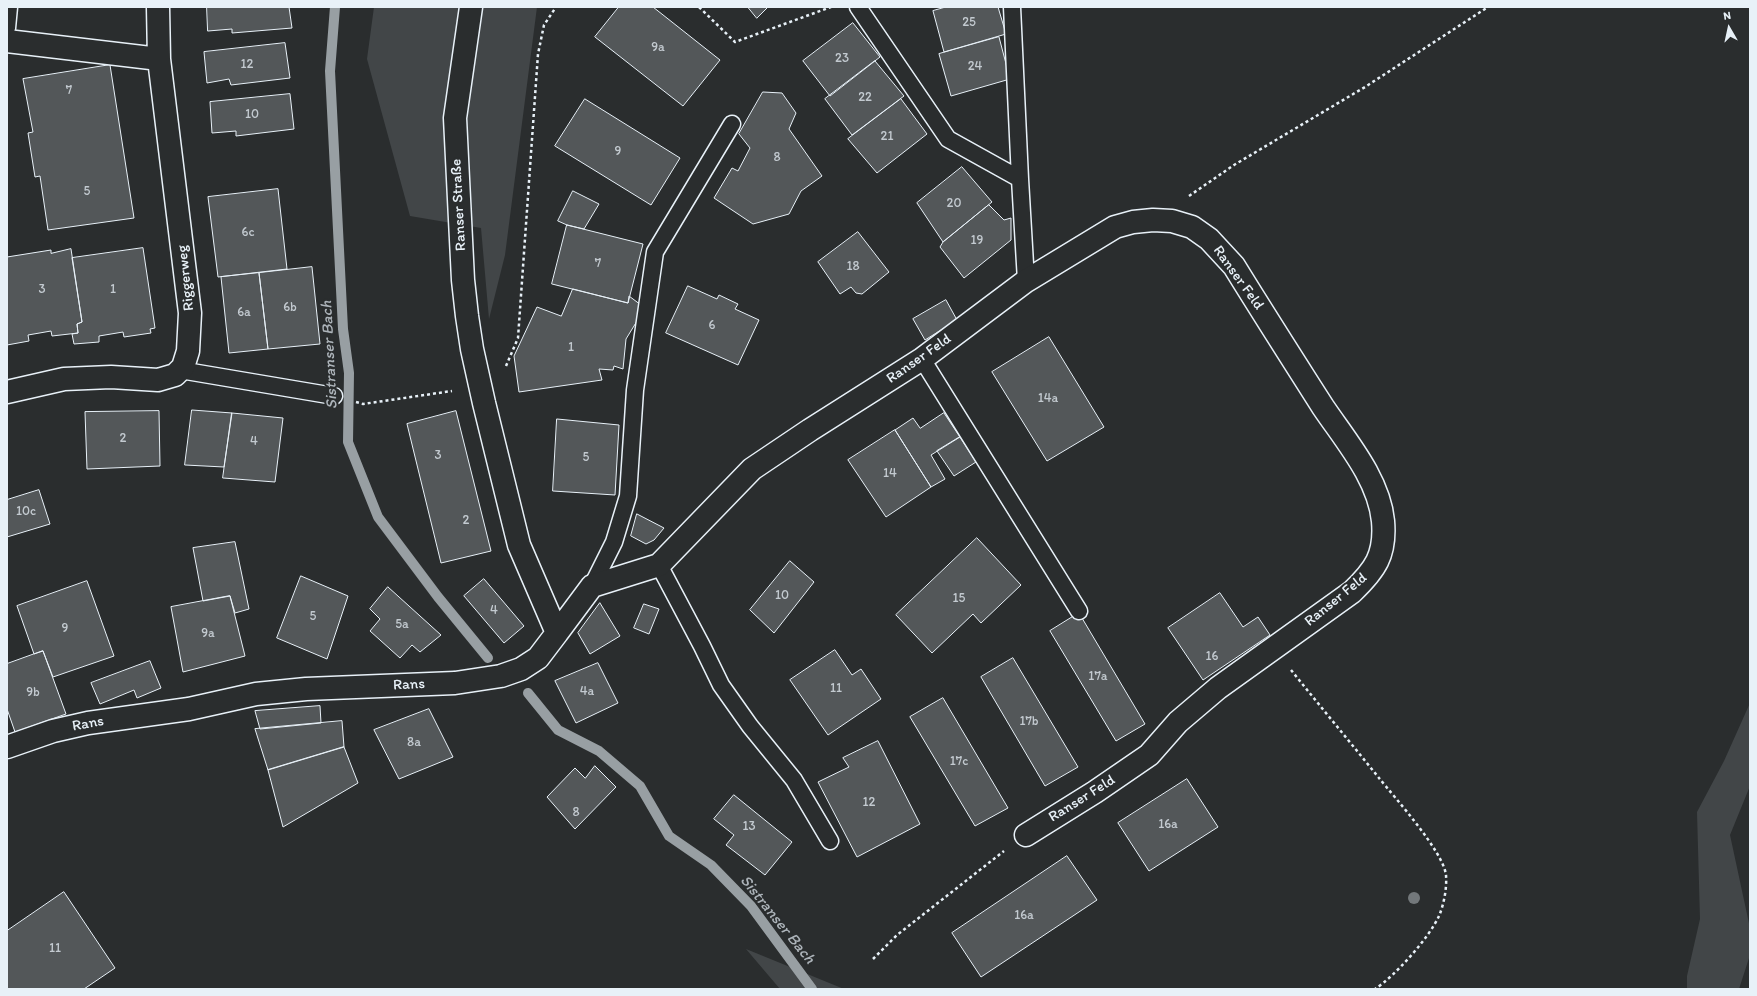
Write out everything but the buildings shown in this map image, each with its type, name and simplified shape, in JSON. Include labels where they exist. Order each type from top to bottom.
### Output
[{"type":"street","name":"Riggerweg","points":[[158,7],[159,59],[190,313],[188,351],[183,367],[180,370]]},
{"type":"street","name":"Ranser Straße","points":[[471,7],[457,106],[455,136],[463,280],[472,349],[482,395]]},
{"type":"street","points":[[7,41],[159,59]]},
{"type":"street","name":"Ranser Feld","points":[[592,586],[658,565],[752,469],[810,430],[922,359],[1026,281],[1115,227],[1133,222],[1153,220],[1172,221],[1192,228],[1209,239],[1234,266],[1360,462],[1379,501],[1383,521],[1381,556],[1369,576],[1352,592],[1218,688],[1178,722],[1150,755],[1095,792],[1026,835]]},
{"type":"street","points":[[7,392],[64,380],[111,377],[158,380],[175,376],[180,370]]},
{"type":"street","points":[[482,395],[520,545],[557,633]]},
{"type":"street","points":[[557,633],[592,586]]},
{"type":"street","name":"Rans","points":[[7,747],[53,731],[88,723],[189,709],[256,694],[306,689],[455,682],[501,676],[521,669],[538,658],[557,633]]},
{"type":"lane","points":[[7,28],[9,7]]},
{"type":"lane","points":[[858,7],[948,139],[1020,179]]},
{"type":"lane","points":[[1012,7],[1026,281]]},
{"type":"lane","points":[[592,586],[614,542],[628,496],[635,390],[655,252],[732,124]]},
{"type":"lane","points":[[922,359],[1079,611]]},
{"type":"lane","points":[[180,370],[334,396]]},
{"type":"lane","points":[[658,565],[702,646],[721,685],[750,726],[794,780],[830,841]]},
{"type":"path","points":[[363,404],[482,395],[507,364],[518,338],[520,291],[538,54],[544,25],[556,7]]},
{"type":"path","points":[[699,7],[734,42],[831,7]]},
{"type":"path","points":[[1172,221],[1185,199],[1197,190],[1365,87],[1488,7]]},
{"type":"path","points":[[1274,649],[1416,824],[1440,858],[1446,873],[1446,892],[1439,916],[1424,939],[1395,973],[1378,988]]},
{"type":"path","points":[[873,958],[897,935],[1026,835]]},
{"type":"shaded area","points":[[374,7],[537,7],[505,255],[489,319],[481,228],[410,216],[367,59]]},
{"type":"shaded area","points":[[1750,703],[1750,786],[1730,835],[1750,928],[1750,955],[1739,989],[1687,989],[1687,976],[1700,919],[1697,812],[1724,761]]},
{"type":"shaded area","points":[[746,949],[844,989],[780,989]]},
{"type":"waterway","name":"Sistranser Bach","points":[[335,7],[330,71],[343,329],[349,373],[348,442],[378,517],[438,597],[488,658]]},
{"type":"waterway","name":"Sistranser Bach","points":[[528,693],[558,730],[599,751],[640,786],[669,836],[711,865],[751,906],[812,989]]}]
